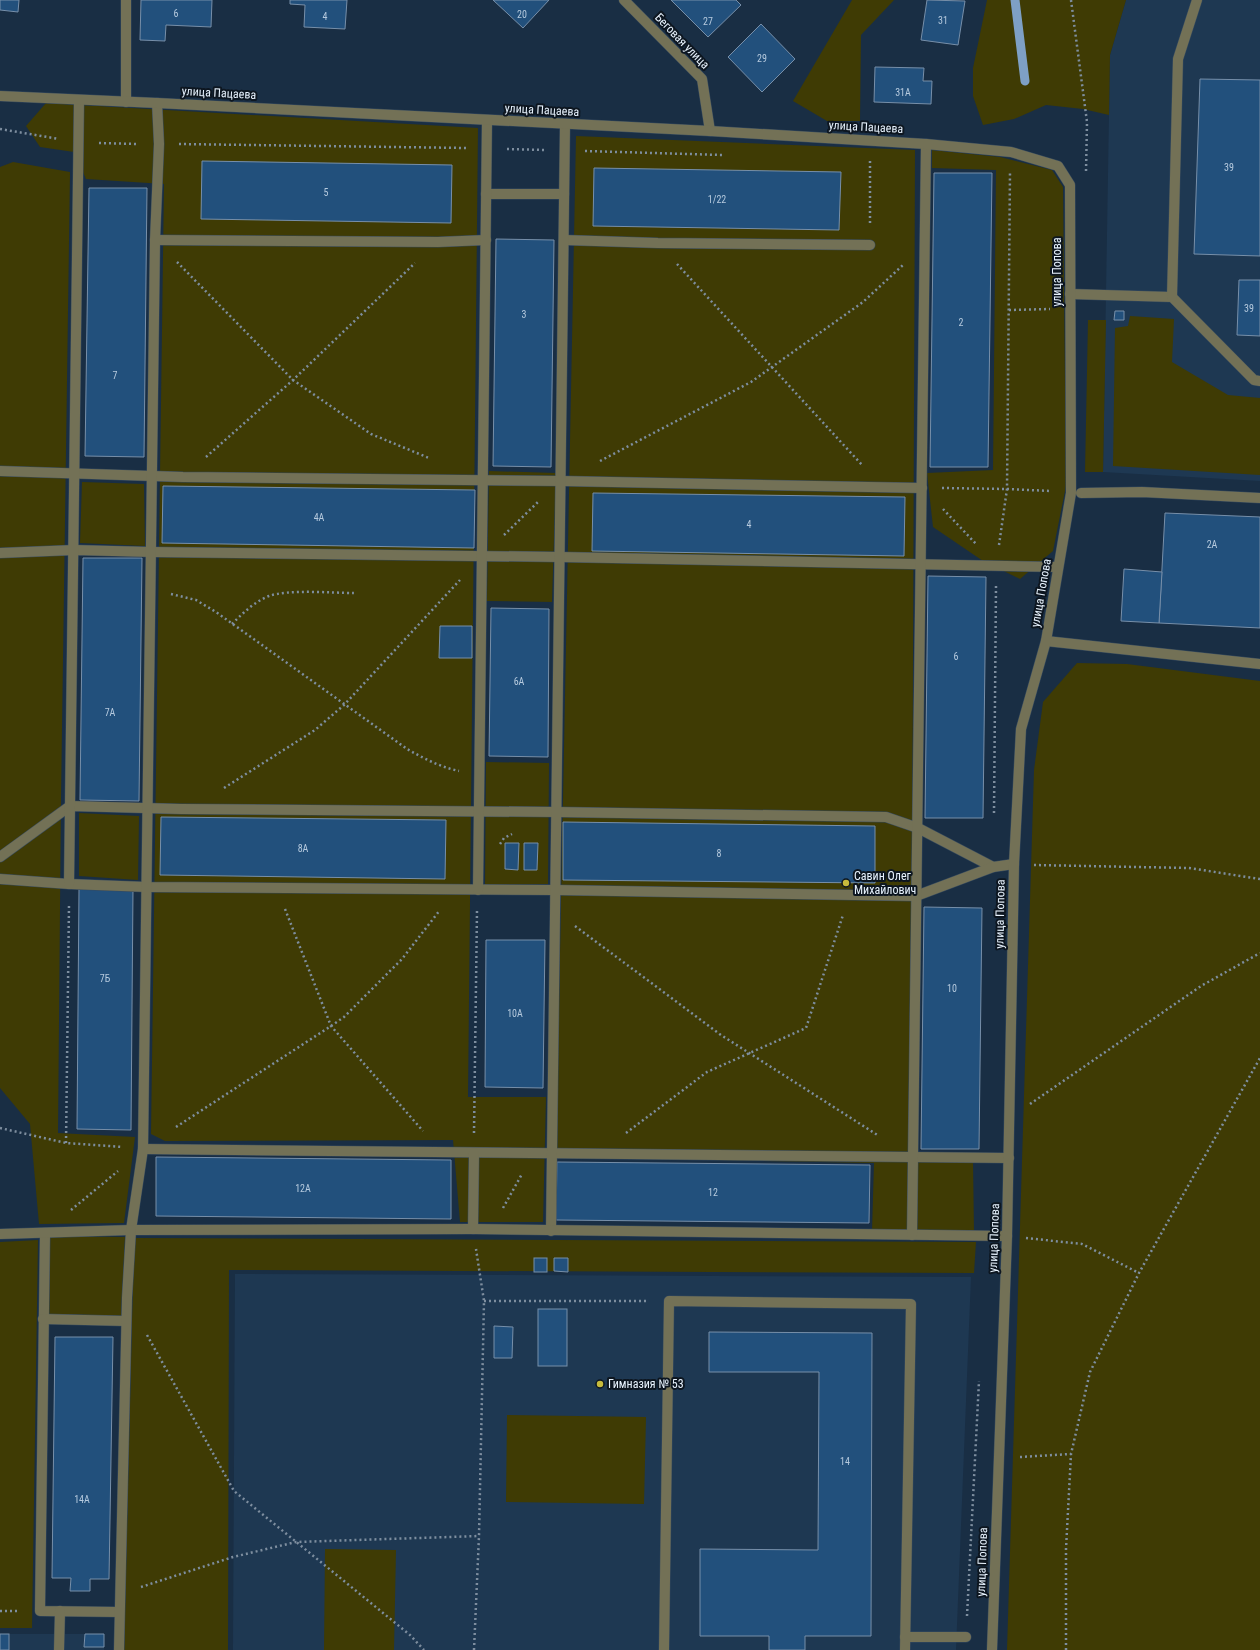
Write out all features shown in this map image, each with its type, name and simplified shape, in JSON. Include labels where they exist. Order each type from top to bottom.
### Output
[{"type":"street","points":[[126,0],[126,102]]},
{"type":"street","name":"Беговая улица","points":[[624,0],[702,79],[710,131]]},
{"type":"street","points":[[1172,297],[1178,59],[1197,0]]},
{"type":"street","name":"улица Пацаева","points":[[0,96],[710,131],[926,144],[1010,152],[1058,166],[1070,185]]},
{"type":"street","points":[[69,884],[79,100]]},
{"type":"street","points":[[119,1650],[126,1320],[131,1230],[143,1149],[155,240],[159,144],[157,103]]},
{"type":"street","points":[[478,890],[487,120]]},
{"type":"street","points":[[551,1230],[565,124]]},
{"type":"street","points":[[912,1235],[926,144]]},
{"type":"street","name":"улица Попова","points":[[992,1650],[1008,1236],[1014,864],[1020,729],[1046,641],[1071,493],[1070,185]]},
{"type":"street","points":[[486,194],[564,194]]},
{"type":"street","points":[[155,240],[438,242],[486,240]]},
{"type":"street","points":[[564,240],[658,243],[870,245]]},
{"type":"street","points":[[1070,294],[1172,297],[1254,380],[1260,381]]},
{"type":"street","points":[[0,471],[183,477],[561,481],[922,488]]},
{"type":"street","points":[[1081,493],[1142,492],[1260,498]]},
{"type":"street","points":[[0,553],[74,550],[560,557],[1058,567]]},
{"type":"street","points":[[1046,641],[1260,664]]},
{"type":"street","points":[[0,857],[70,806],[148,809],[556,812],[886,817],[918,828],[993,867]]},
{"type":"street","points":[[0,879],[69,884],[147,887],[556,890],[916,896],[993,867],[1014,864]]},
{"type":"street","points":[[143,1149],[1009,1158]]},
{"type":"street","points":[[473,1229],[474,1153]]},
{"type":"street","points":[[0,1234],[131,1230],[492,1229],[1008,1236]]},
{"type":"street","points":[[45,1233],[40,1611],[119,1612]]},
{"type":"street","points":[[664,1650],[669,1301],[911,1304],[905,1650]]},
{"type":"street","points":[[43,1320],[126,1320]]},
{"type":"street","points":[[59,1650],[60,1611]]},
{"type":"street","points":[[905,1637],[966,1637]]},
{"type":"path","points":[[1071,0],[1087,122]]},
{"type":"path","points":[[0,129],[79,143],[487,149],[729,155]]},
{"type":"path","points":[[870,141],[870,245]]},
{"type":"path","points":[[994,820],[997,565],[1007,489],[1010,152]]},
{"type":"path","points":[[155,240],[293,380],[371,434],[434,460]]},
{"type":"path","points":[[183,477],[293,380],[438,242]]},
{"type":"path","points":[[658,243],[771,368],[883,487]]},
{"type":"path","points":[[1009,310],[1070,309]]},
{"type":"path","points":[[922,488],[1007,489],[1071,493]]},
{"type":"path","points":[[922,488],[997,565]]},
{"type":"path","points":[[151,593],[174,594],[196,600],[407,749],[426,760],[449,769],[479,775]]},
{"type":"path","points":[[232,624],[248,608],[269,596],[285,593],[354,593]]},
{"type":"path","points":[[497,851],[504,838],[517,831]]},
{"type":"path","points":[[1014,864],[1190,868],[1260,879]]},
{"type":"path","points":[[66,1143],[69,884]]},
{"type":"path","points":[[277,888],[331,1026],[425,1134]]},
{"type":"path","points":[[176,1128],[344,1017],[402,960],[455,890]]},
{"type":"path","points":[[474,1153],[478,890]]},
{"type":"path","points":[[596,1154],[707,1072],[806,1028],[850,895]]},
{"type":"path","points":[[555,912],[721,1035],[880,1136]]},
{"type":"path","points":[[1010,1118],[1201,986],[1260,953]]},
{"type":"path","points":[[1066,1650],[1066,1549],[1071,1454],[1090,1372],[1139,1273],[1260,1058]]},
{"type":"path","points":[[0,1128],[66,1143],[143,1149]]},
{"type":"path","points":[[45,1233],[143,1149]]},
{"type":"path","points":[[492,1229],[533,1154]]},
{"type":"path","points":[[473,1229],[484,1301],[479,1536],[474,1650]]},
{"type":"path","points":[[1008,1236],[1082,1244],[1139,1273]]},
{"type":"path","points":[[484,1301],[669,1301]]},
{"type":"path","points":[[146,1332],[234,1491],[410,1636],[424,1650]]},
{"type":"path","points":[[966,1637],[979,1376]]},
{"type":"path","points":[[999,1455],[1025,1458],[1071,1454]]},
{"type":"path","points":[[121,1594],[233,1557],[296,1542],[479,1536]]},
{"type":"shaded area","points":[[852,0],[894,0],[861,35],[860,121],[827,121],[793,101]]},
{"type":"shaded area","points":[[987,0],[1126,0],[1110,55],[1109,115],[1083,109],[1046,105],[1014,119],[983,125],[973,96],[973,68]]},
{"type":"shaded area","points":[[1126,0],[1260,0],[1260,481],[1103,472],[1110,55]]},
{"type":"shaded area","points":[[46,103],[478,128],[468,1097],[546,1097],[543,1222],[460,1222],[453,1140],[165,1141],[151,1134],[164,184],[86,179],[74,152],[40,147],[26,126]]},
{"type":"shaded area","points":[[576,136],[915,150],[911,1162],[973,1161],[974,1233],[872,1231],[874,1163],[556,1157]]},
{"type":"shaded area","points":[[932,150],[1000,157],[1052,170],[1063,187],[1066,486],[1053,551],[1020,579],[983,561],[933,527],[927,473],[993,470],[996,170],[932,168]]},
{"type":"shaded area","points":[[13,162],[70,172],[58,1133],[135,1137],[124,1223],[39,1224],[30,1124],[0,1088],[0,167]]},
{"type":"shaded area","points":[[1130,316],[1174,319],[1172,362],[1228,395],[1260,398],[1260,475],[1113,466],[1115,328],[1128,326]]},
{"type":"shaded area","points":[[1088,320],[1106,320],[1103,472],[1085,472]]},
{"type":"shaded area","points":[[489,471],[556,473],[552,602],[487,601]]},
{"type":"shaded area","points":[[82,482],[144,484],[145,546],[80,543]]},
{"type":"shaded area","points":[[1077,663],[1127,664],[1260,681],[1260,1650],[1007,1650],[1034,770],[1043,702]]},
{"type":"shaded area","points":[[486,762],[549,763],[548,884],[485,885]]},
{"type":"shaded area","points":[[79,813],[139,816],[138,880],[79,876]]},
{"type":"shaded area","points":[[49,1236],[125,1237],[121,1316],[48,1314]]},
{"type":"shaded area","points":[[134,1238],[976,1242],[974,1273],[229,1270],[228,1650],[124,1650]]},
{"type":"shaded area","points":[[38,1240],[32,1628],[0,1628],[0,1242]]},
{"type":"shaded area","name":"Гимназия № 53","points":[[235,1274],[971,1277],[956,1650],[233,1650]]},
{"type":"shaded area","points":[[507,1415],[646,1417],[644,1504],[506,1502]]},
{"type":"shaded area","points":[[325,1549],[396,1550],[394,1650],[324,1650]]},
{"type":"shaded area","points":[[0,1634],[104,1634],[104,1650],[0,1650]]},
{"type":"building","points":[[0,0],[19,0],[18,12],[0,10]]},
{"type":"building","points":[[141,0],[212,0],[211,27],[166,25],[165,41],[140,40]]},
{"type":"building","points":[[290,0],[347,0],[345,29],[304,27],[305,5],[290,4]]},
{"type":"building","points":[[493,0],[549,0],[523,28]]},
{"type":"building","points":[[671,0],[736,0],[741,5],[708,37]]},
{"type":"building","points":[[927,0],[965,1],[958,45],[921,40]]},
{"type":"building","points":[[761,24],[795,59],[762,92],[728,57]]},
{"type":"building","points":[[875,67],[924,68],[923,81],[932,81],[931,104],[874,102]]},
{"type":"building","points":[[1200,79],[1260,80],[1260,256],[1194,254]]},
{"type":"building","points":[[202,161],[452,165],[451,223],[201,219]]},
{"type":"building","points":[[594,168],[841,172],[839,230],[593,226]]},
{"type":"building","points":[[934,173],[992,173],[988,467],[930,467]]},
{"type":"building","points":[[89,188],[147,188],[144,457],[85,456]]},
{"type":"building","points":[[496,239],[554,240],[551,467],[493,466]]},
{"type":"building","points":[[1239,280],[1260,280],[1260,336],[1237,335]]},
{"type":"building","points":[[1115,311],[1124,311],[1124,320],[1114,320]]},
{"type":"building","points":[[163,486],[475,490],[474,548],[162,543]]},
{"type":"building","points":[[593,493],[905,497],[904,556],[592,551]]},
{"type":"building","points":[[1165,513],[1260,517],[1260,628],[1159,623]]},
{"type":"building","points":[[83,558],[142,558],[139,801],[80,800]]},
{"type":"building","points":[[1124,569],[1162,572],[1159,623],[1121,621]]},
{"type":"building","points":[[928,576],[986,577],[983,818],[925,818]]},
{"type":"building","points":[[491,608],[549,609],[548,757],[489,756]]},
{"type":"building","points":[[440,626],[472,626],[472,658],[439,658]]},
{"type":"building","points":[[161,817],[446,820],[445,879],[160,875]]},
{"type":"building","points":[[563,822],[875,826],[875,883],[563,880]]},
{"type":"building","points":[[505,843],[519,843],[518,870],[505,869]]},
{"type":"building","points":[[524,843],[538,843],[537,870],[524,870]]},
{"type":"building","points":[[79,888],[133,888],[131,1130],[77,1129]]},
{"type":"building","points":[[924,907],[982,908],[979,1149],[921,1149]]},
{"type":"building","points":[[486,940],[545,940],[543,1088],[485,1087]]},
{"type":"building","points":[[156,1157],[451,1160],[451,1219],[156,1216]]},
{"type":"building","points":[[557,1162],[870,1165],[869,1223],[556,1220]]},
{"type":"building","points":[[534,1258],[547,1258],[547,1272],[534,1272]]},
{"type":"building","points":[[554,1258],[568,1258],[568,1272],[554,1271]]},
{"type":"building","points":[[538,1309],[567,1309],[567,1366],[538,1366]]},
{"type":"building","points":[[494,1326],[513,1327],[512,1358],[494,1358]]},
{"type":"building","points":[[709,1332],[872,1333],[871,1636],[805,1636],[805,1650],[769,1650],[769,1636],[700,1636],[700,1549],[818,1550],[819,1372],[709,1372]]},
{"type":"building","points":[[55,1337],[113,1337],[109,1579],[90,1579],[90,1591],[70,1591],[71,1578],[52,1578]]},
{"type":"building","points":[[0,1634],[9,1634],[9,1650],[0,1650]]},
{"type":"building","points":[[85,1634],[104,1634],[104,1647],[84,1647]]},
{"type":"waterway","points":[[1015,0],[1025,81]]},
{"type":"place","name":"Савин Олег Михайлович","points":[[846,883]]},
{"type":"place","name":"Гимназия № 53","points":[[600,1384]]}]
